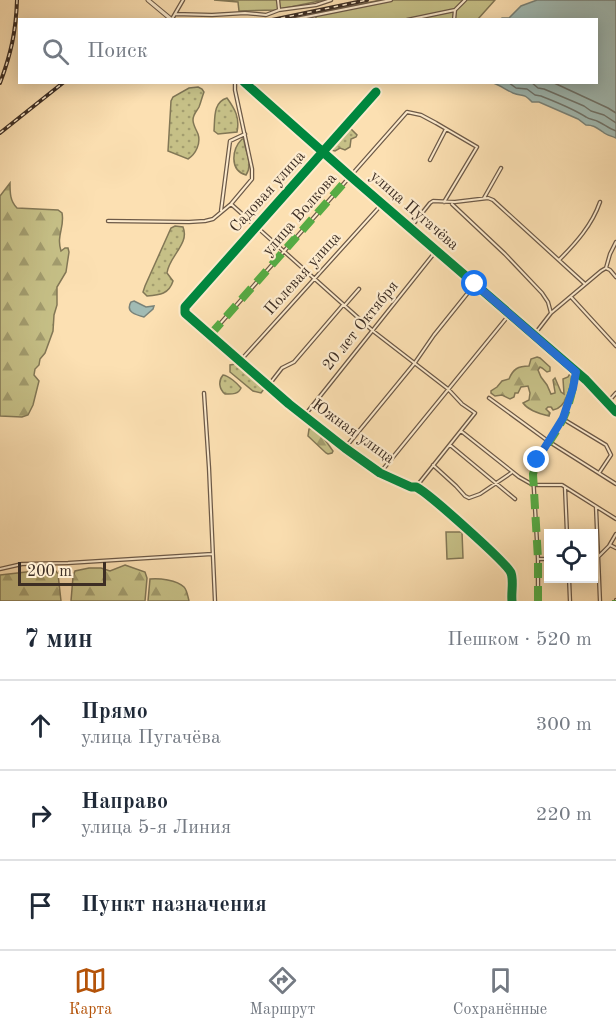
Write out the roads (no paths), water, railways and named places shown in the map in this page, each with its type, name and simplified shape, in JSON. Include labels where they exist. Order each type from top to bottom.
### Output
[{"type":"street","points":[[148,0],[171,18]]},
{"type":"street","points":[[173,18],[183,0]]},
{"type":"street","points":[[278,0],[279,10]]},
{"type":"street","points":[[175,14],[266,15],[279,10],[316,5],[331,0]]},
{"type":"street","points":[[301,18],[391,0]]},
{"type":"street","points":[[417,18],[455,10],[465,0]]},
{"type":"street","points":[[454,18],[455,10]]},
{"type":"street","points":[[108,221],[205,221],[213,219],[231,204],[252,179],[235,84]]},
{"type":"street","name":"улица Пугачёва","points":[[246,84],[576,372],[616,412]]},
{"type":"street","name":"Садовая улица","points":[[185,313],[185,307],[376,92]]},
{"type":"street","name":"улица Волкова","points":[[211,334],[407,112],[421,116],[446,129]]},
{"type":"street","points":[[430,160],[446,129],[477,147],[444,202]]},
{"type":"street","points":[[221,212],[230,141],[245,134]]},
{"type":"street","points":[[484,198],[501,168]]},
{"type":"street","points":[[410,228],[433,201],[471,201],[484,198],[493,200],[585,284]]},
{"type":"street","points":[[450,202],[542,293],[551,313]]},
{"type":"street","points":[[559,260],[581,236],[595,215],[600,202]]},
{"type":"street","points":[[231,204],[373,331],[475,413],[416,487]]},
{"type":"street","name":"Полевая улица","points":[[240,361],[382,204]]},
{"type":"street","points":[[534,335],[551,313],[606,268],[616,243]]},
{"type":"street","name":"20 лет Октября","points":[[305,415],[436,251]]},
{"type":"street","points":[[606,268],[616,277]]},
{"type":"street","points":[[345,448],[414,364],[434,334],[475,284]]},
{"type":"street","points":[[268,386],[282,368],[294,362],[359,289]]},
{"type":"street","points":[[571,297],[616,346]]},
{"type":"street","name":"Южная улица","points":[[185,313],[268,386],[345,448],[380,473],[411,487],[416,487],[486,546],[510,570],[512,601]]},
{"type":"street","points":[[380,473],[509,315]]},
{"type":"street","points":[[538,601],[533,474],[537,460],[563,418],[576,372]]},
{"type":"street","points":[[204,393],[210,471],[215,601]]},
{"type":"street","points":[[608,402],[616,393]]},
{"type":"street","points":[[489,398],[549,442],[615,482]]},
{"type":"street","points":[[563,418],[606,445],[611,455],[599,473]]},
{"type":"street","points":[[461,431],[512,473],[533,484],[560,484],[616,519]]},
{"type":"street","points":[[450,445],[515,499]]},
{"type":"street","points":[[433,465],[469,498],[480,494],[512,473]]},
{"type":"street","points":[[564,488],[567,529]]},
{"type":"street","points":[[596,507],[600,601]]},
{"type":"street","points":[[599,556],[610,545],[616,534]]},
{"type":"street","points":[[610,545],[616,548]]},
{"type":"street","points":[[0,569],[22,564],[212,554]]},
{"type":"street","points":[[538,559],[544,559]]},
{"type":"street","points":[[568,583],[570,601]]},
{"type":"water","points":[[537,0],[616,0],[616,138],[496,84],[598,84],[598,18],[509,18],[521,6]]},
{"type":"water","points":[[134,301],[146,307],[154,306],[153,309],[144,317],[135,314],[129,308],[131,302]]},
{"type":"railway","points":[[0,83],[12,42],[17,0]]},
{"type":"railway","points":[[282,18],[367,0]]},
{"type":"railway","points":[[0,133],[61,84]]}]
